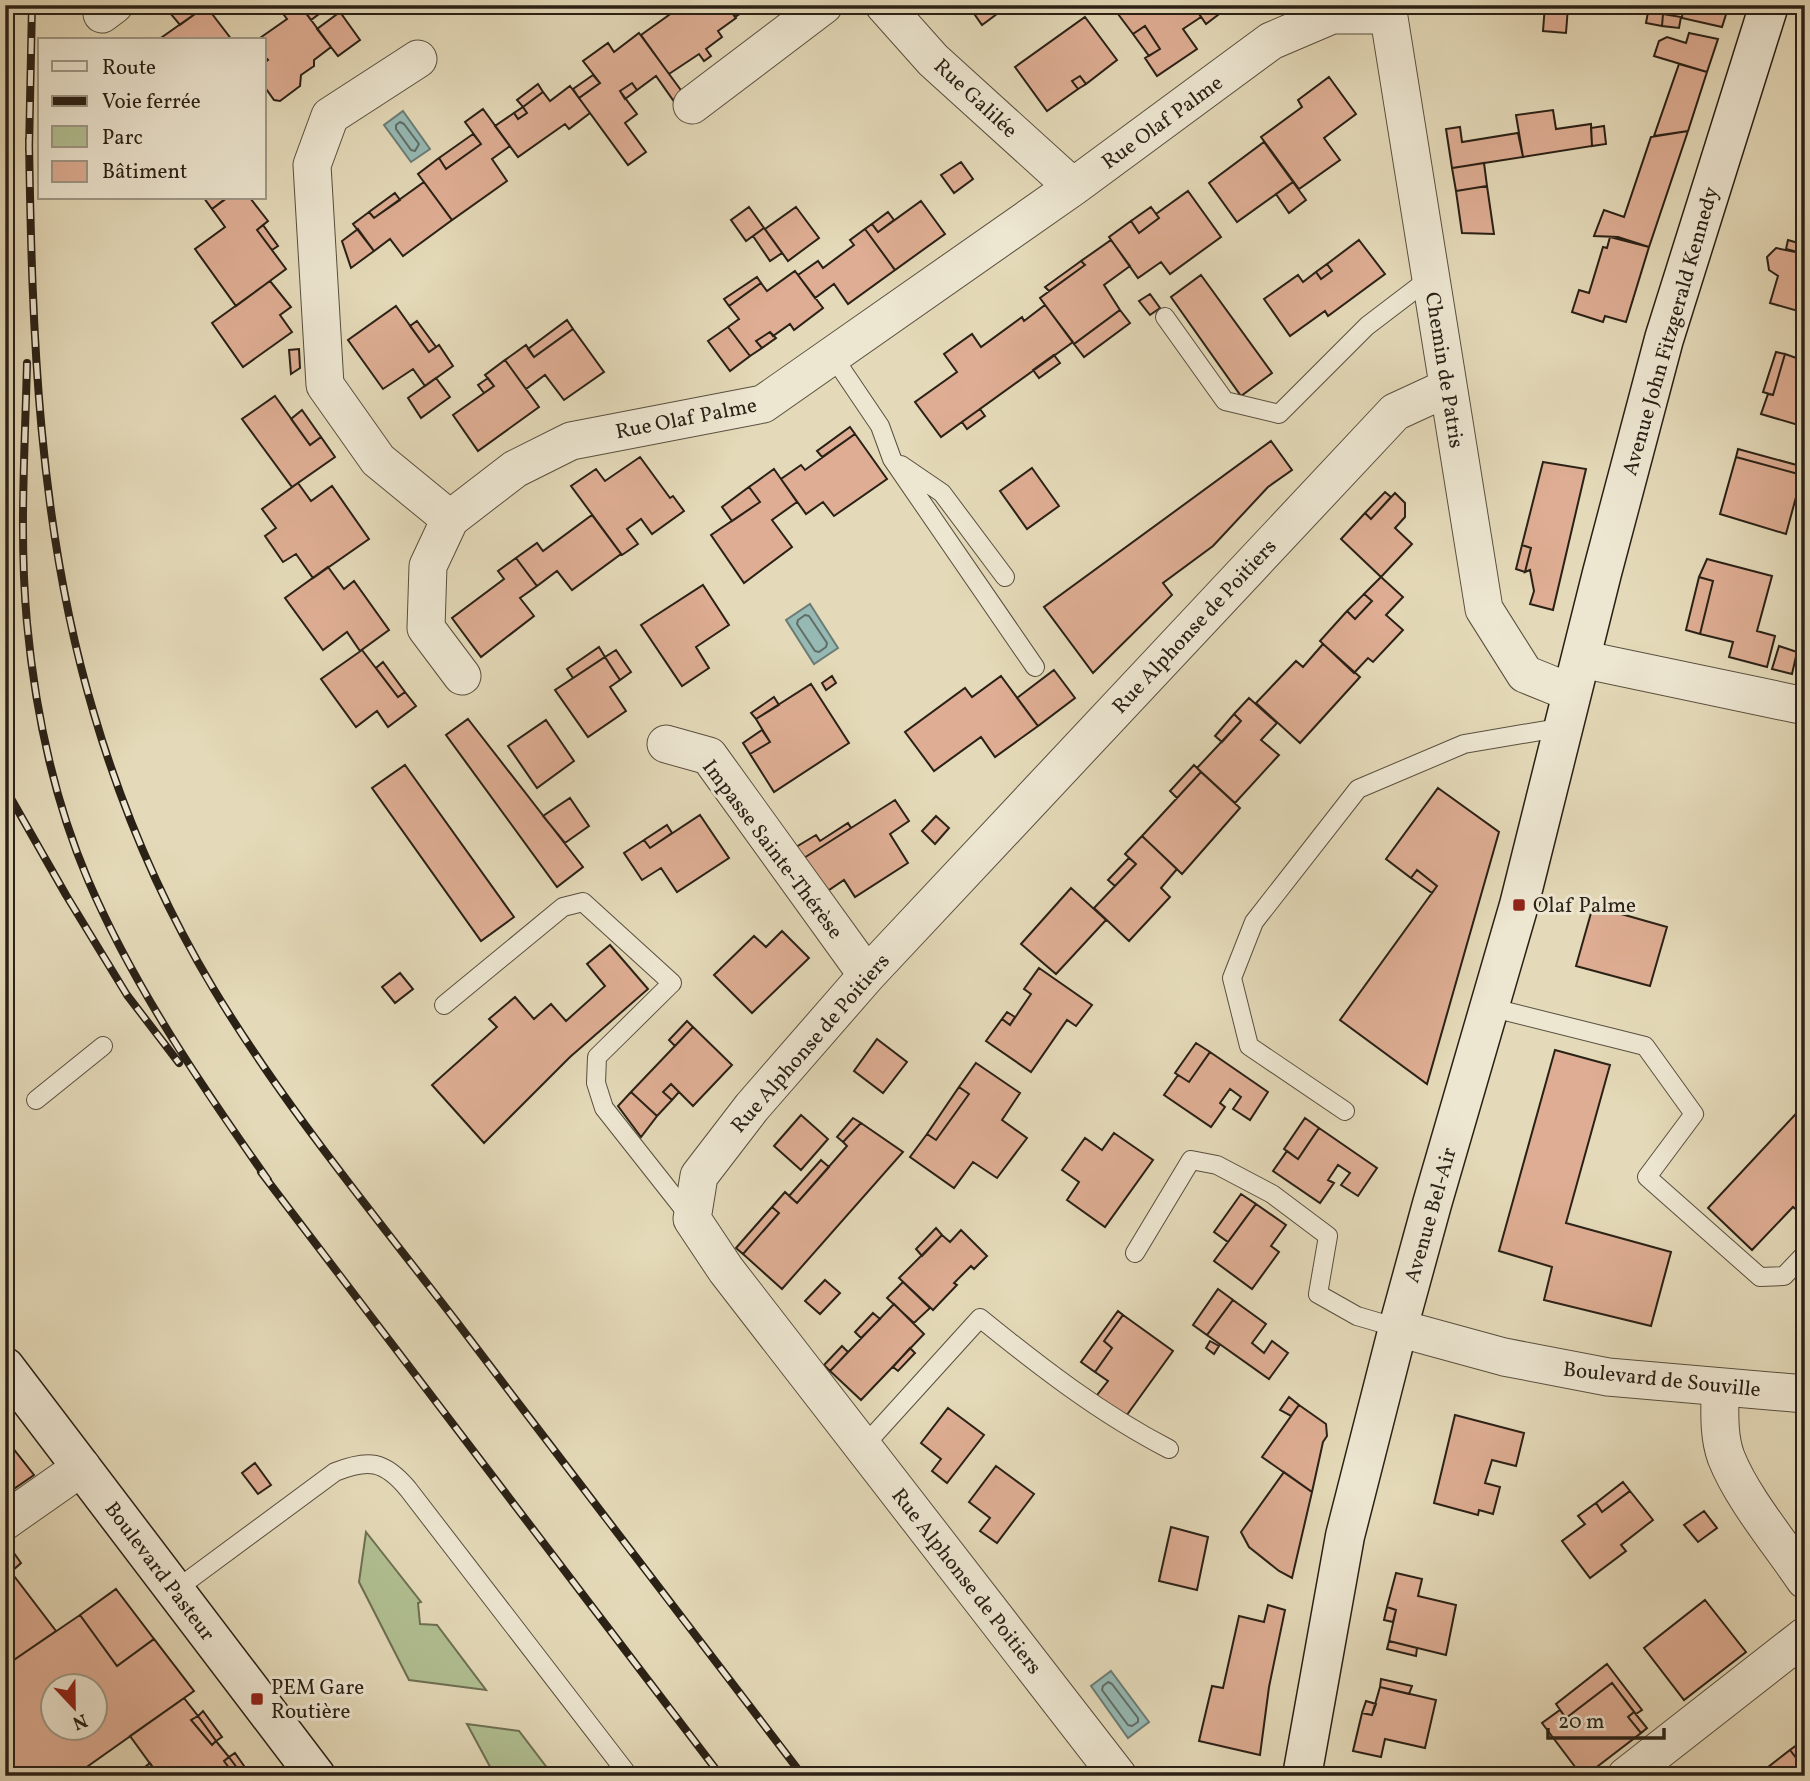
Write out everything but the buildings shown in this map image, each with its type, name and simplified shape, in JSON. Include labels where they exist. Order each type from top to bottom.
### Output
[{"type":"street","points":[[692,105],[824,5]]},
{"type":"street","name":"Rue Galilée","points":[[884,5],[933,60],[1073,187]]},
{"type":"street","name":"Avenue John Fitzgerald Kennedy","points":[[1572,693],[1664,339],[1769,5]]},
{"type":"street","name":"Rue Olaf Palme","points":[[450,519],[515,469],[571,441],[763,404],[1073,187],[1271,41],[1332,15],[1387,10]]},
{"type":"street","name":"Chemin de Patris","points":[[1387,10],[1484,609],[1525,674],[1572,693],[1805,706]]},
{"type":"street","points":[[418,59],[330,116],[312,165],[326,385],[377,460],[450,519],[428,566],[426,628],[461,676]]},
{"type":"street","name":"Rue Alphonse de Poitiers","points":[[1118,1776],[726,1270],[692,1219],[699,1176],[752,1107],[867,975],[1395,412],[1447,388]]},
{"type":"street","name":"Avenue Bel-Air","points":[[1302,1776],[1345,1536],[1432,1204],[1519,905],[1572,693]]},
{"type":"street","name":"Impasse Sainte-Thérèse","points":[[666,744],[709,756],[867,975]]},
{"type":"street","name":"Boulevard de Souville","points":[[1398,1328],[1504,1357],[1608,1377],[1720,1387],[1803,1389]]},
{"type":"street","name":"Boulevard Pasteur","points":[[5,1367],[316,1776]]},
{"type":"street","points":[[1720,1387],[1720,1429],[1726,1455],[1739,1484],[1805,1580]]},
{"type":"street","points":[[5,1521],[82,1467]]},
{"type":"street","points":[[1626,1776],[1805,1636]]},
{"type":"lane","points":[[1165,317],[1224,401],[1279,414],[1367,326],[1430,278]]},
{"type":"lane","points":[[832,355],[880,426],[892,459],[1035,667]]},
{"type":"lane","points":[[892,459],[942,493],[1004,576]]},
{"type":"lane","points":[[1345,1111],[1249,1046],[1232,978],[1254,922],[1358,789],[1464,744],[1572,693]]},
{"type":"lane","points":[[444,1004],[563,907],[583,902],[672,983],[597,1057],[596,1083],[604,1108],[692,1219]]},
{"type":"lane","points":[[1489,1007],[1645,1046],[1694,1114],[1647,1177],[1760,1277],[1784,1276],[1805,1254]]},
{"type":"lane","points":[[36,1100],[103,1046]]},
{"type":"lane","points":[[1135,1253],[1191,1160],[1217,1165],[1272,1194],[1328,1236],[1318,1294],[1357,1316],[1398,1328]]},
{"type":"lane","points":[[863,1447],[980,1318],[1127,1427],[1169,1449]]},
{"type":"lane","points":[[174,1591],[335,1472],[372,1462],[398,1476],[629,1776]]},
{"type":"green space","points":[[366,1532],[421,1602],[418,1603],[420,1624],[437,1625],[486,1690],[409,1680],[359,1582]]},
{"type":"green space","points":[[467,1724],[519,1731],[548,1769],[545,1770],[545,1776],[495,1776]]},
{"type":"water","points":[[403,111],[430,149],[411,162],[384,125]]},
{"type":"water","points":[[810,604],[838,648],[814,664],[786,620]]},
{"type":"water","points":[[1111,1671],[1149,1722],[1128,1738],[1091,1686]]},
{"type":"railway","points":[[29,150],[32,5]]},
{"type":"railway","points":[[29,139],[36,357],[50,501],[61,573],[75,644],[105,750],[160,889],[213,988],[299,1117],[803,1776]]},
{"type":"railway","points":[[27,363],[23,526],[27,623],[41,721],[65,818],[88,880],[126,959],[194,1072],[268,1180]]},
{"type":"railway","points":[[5,788],[127,995],[179,1063]]},
{"type":"railway","points":[[261,1172],[721,1776]]},
{"type":"place","name":"Olaf Palme","points":[[1519,905]]},
{"type":"place","name":"PEM Gare Routière","points":[[257,1699]]}]
